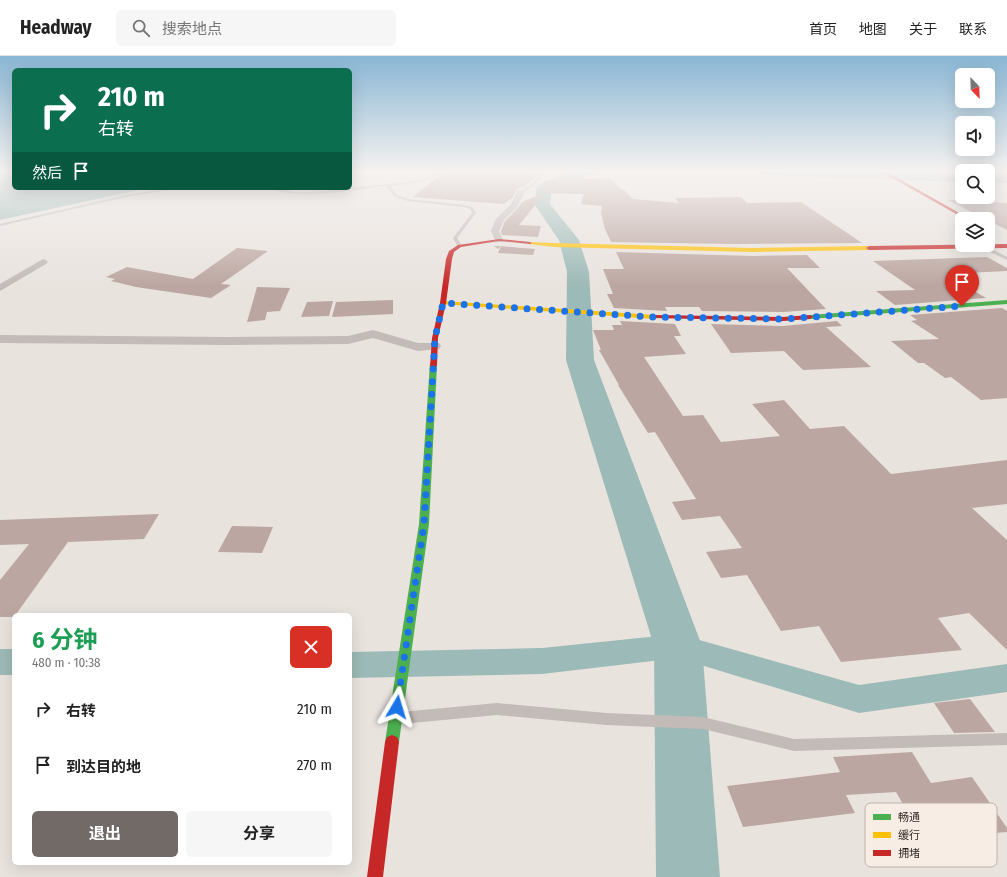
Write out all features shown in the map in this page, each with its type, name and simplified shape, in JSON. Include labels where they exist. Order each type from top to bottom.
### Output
[{"type":"street","points":[[499,240],[495,232],[500,219],[510,209]]},
{"type":"street","points":[[375,877],[400,684],[424,524],[435,346],[449,258],[452,251],[460,246],[499,240],[554,245],[753,250],[955,246]]},
{"type":"street","points":[[995,246],[1007,246]]},
{"type":"street","points":[[0,288],[42,262]]},
{"type":"street","points":[[443,303],[652,317],[784,319],[1007,302]]},
{"type":"street","points":[[0,339],[227,342],[348,340],[373,334],[418,347],[435,346]]},
{"type":"lane","points":[[0,225],[68,209]]},
{"type":"lane","points":[[460,246],[454,238],[474,213],[472,209]]},
{"type":"lane","points":[[994,252],[1007,259]]},
{"type":"lane","points":[[396,718],[496,709],[606,719],[704,723],[794,745],[937,742],[1007,738]]},
{"type":"water","points":[[0,209],[49,209],[0,220]]},
{"type":"building","points":[[517,209],[532,209],[519,225],[541,226],[538,237],[502,235],[501,231],[505,221]]},
{"type":"building","points":[[602,209],[812,209],[862,243],[731,244],[611,242],[605,229]]},
{"type":"building","points":[[966,209],[1007,209],[1007,230],[995,224],[995,212],[971,212]]},
{"type":"building","points":[[494,246],[499,246],[501,246],[498,249]]},
{"type":"building","points":[[501,246],[535,249],[533,255],[498,253]]},
{"type":"building","points":[[237,248],[268,251],[221,284],[231,285],[211,298],[136,287],[111,281],[115,279],[106,277],[127,267],[193,279]]},
{"type":"building","points":[[616,252],[753,256],[807,255],[820,268],[787,268],[826,309],[783,312],[702,311],[699,307],[665,307],[667,311],[614,308],[607,294],[613,294],[603,269],[624,269]]},
{"type":"building","points":[[987,257],[1007,268],[1007,271],[946,274],[986,298],[895,305],[876,291],[915,290],[873,261]]},
{"type":"building","points":[[257,287],[290,288],[280,311],[267,312],[265,320],[247,322]]},
{"type":"building","points":[[393,300],[393,314],[332,317],[336,302]]},
{"type":"building","points":[[333,301],[329,316],[301,317],[307,302]]},
{"type":"building","points":[[1002,308],[1007,311],[1007,398],[981,400],[951,377],[945,378],[924,363],[918,363],[891,341],[939,339],[911,321],[917,320],[910,315]]},
{"type":"building","points":[[620,321],[675,324],[681,336],[674,336],[686,354],[644,357],[683,416],[703,415],[721,442],[780,436],[752,404],[784,400],[810,429],[844,426],[891,474],[1007,460],[1007,504],[972,508],[1007,540],[1007,650],[969,613],[938,618],[962,650],[841,662],[819,626],[781,631],[747,575],[721,578],[706,552],[742,548],[720,516],[682,520],[672,502],[696,499],[655,432],[648,433],[618,385],[599,350],[601,350],[593,330],[614,330],[612,325],[622,325]]},
{"type":"building","points":[[837,321],[842,326],[826,327],[871,367],[803,370],[784,351],[731,353],[711,324],[783,326]]},
{"type":"building","points":[[159,514],[144,539],[68,542],[17,613],[12,613],[12,617],[0,617],[0,580],[29,544],[0,545],[0,520]]},
{"type":"building","points":[[232,526],[273,527],[262,553],[218,552]]},
{"type":"building","points":[[970,699],[995,732],[954,733],[934,703]]},
{"type":"building","points":[[912,752],[931,783],[972,777],[990,803],[902,803],[896,792],[846,795],[855,813],[743,827],[727,786],[840,772],[833,757]]},
{"type":"building","points":[[997,813],[1007,828],[1007,832],[997,833]]},
{"type":"waterway","points":[[546,209],[569,240],[578,272],[580,360],[678,646],[688,877]]},
{"type":"waterway","points":[[352,665],[542,661],[678,646],[859,699],[1007,678]]},
{"type":"waterway","points":[[0,662],[12,662]]},
{"type":"traffic: fast","points":[[810,317],[1007,302]]},
{"type":"traffic: fast","points":[[392,742],[424,524],[433,365]]},
{"type":"traffic: slow","points":[[530,243],[554,245],[753,250],[869,248]]},
{"type":"traffic: slow","points":[[443,303],[655,317]]},
{"type":"traffic: jam","points":[[951,209],[955,212]]},
{"type":"traffic: jam","points":[[433,365],[435,338],[443,303],[449,259],[452,251],[460,246],[499,240],[530,243]]},
{"type":"traffic: jam","points":[[869,248],[1007,246]]},
{"type":"traffic: jam","points":[[655,317],[783,319],[810,317]]},
{"type":"traffic: jam","points":[[375,877],[392,742]]},
{"type":"route","points":[[397,707],[424,524],[435,338],[443,303],[652,317],[784,319],[962,306]]}]
